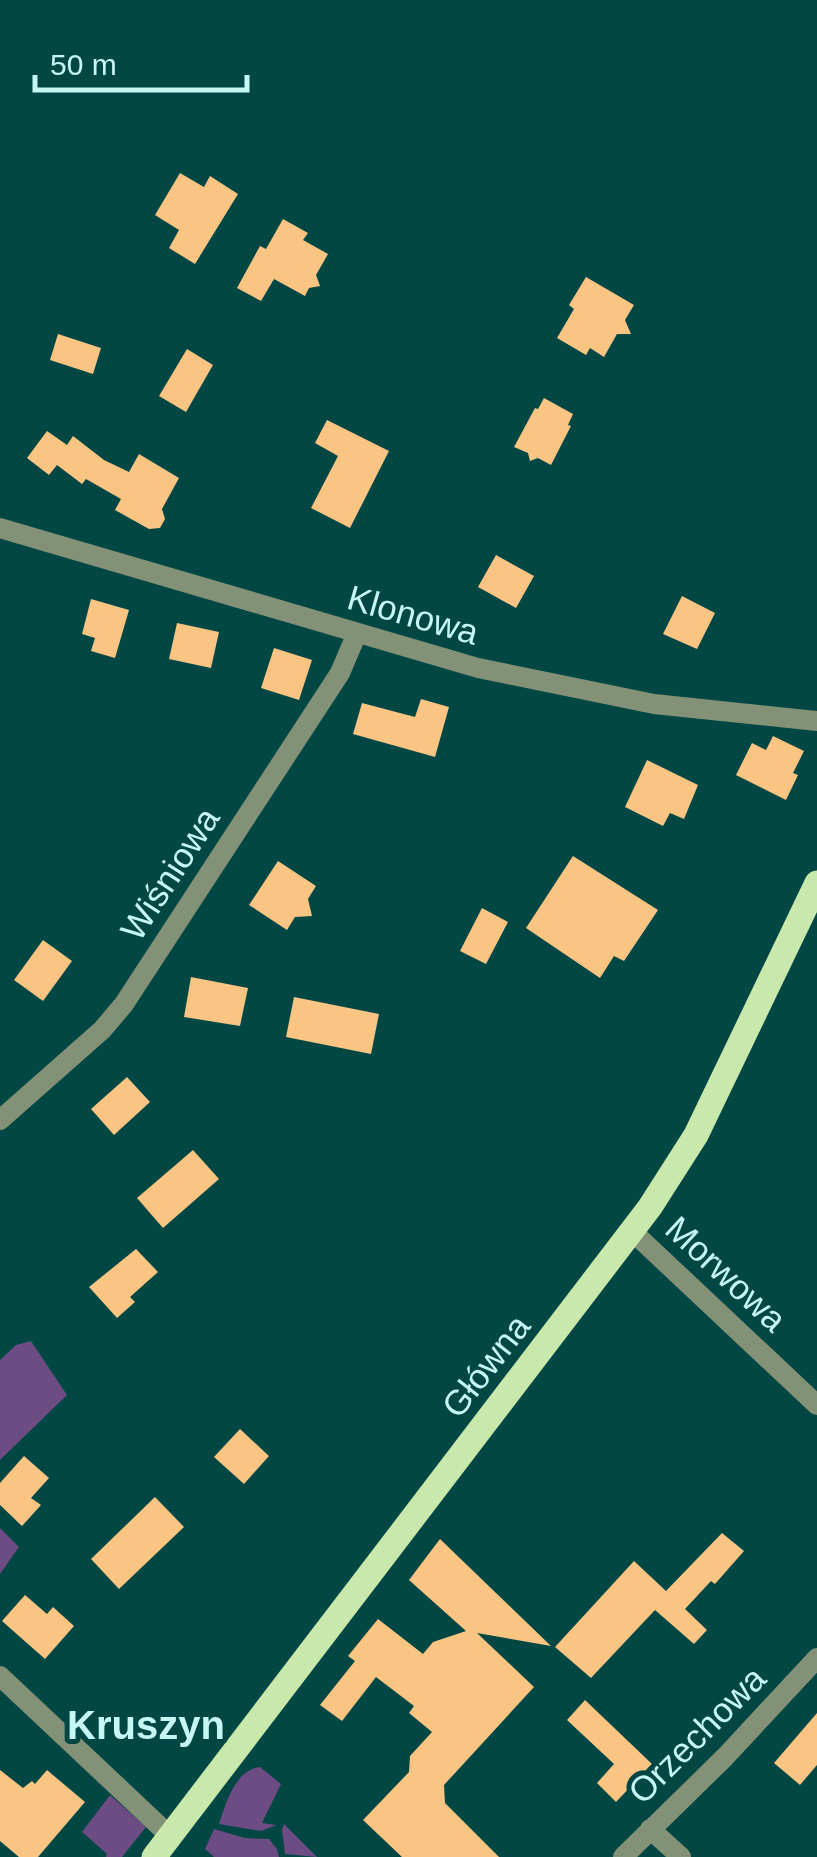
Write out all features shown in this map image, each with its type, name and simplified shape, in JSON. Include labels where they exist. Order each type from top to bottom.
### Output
[{"type":"main road","name":"Główna","points":[[162,1846],[633,1232],[696,1134],[817,882]]},
{"type":"street","name":"Klonowa","points":[[0,528],[478,668],[654,704],[817,721]]},
{"type":"street","name":"Wiśniowa","points":[[0,1120],[102,1030],[124,1004],[340,674],[357,633]]},
{"type":"street","name":"Morwowa","points":[[633,1232],[817,1405]]},
{"type":"street","name":"Orzechowa","points":[[623,1857],[726,1757],[817,1658]]},
{"type":"street","points":[[0,1676],[162,1846]]},
{"type":"street","points":[[650,1829],[681,1857]]},
{"type":"shaded area","points":[[31,1341],[67,1395],[0,1460],[0,1360],[16,1345]]},
{"type":"shaded area","points":[[0,1528],[19,1547],[0,1574]]},
{"type":"shaded area","points":[[260,1767],[281,1784],[262,1823],[276,1825],[261,1831],[219,1824],[238,1781],[251,1769]]},
{"type":"shaded area","points":[[110,1795],[146,1827],[122,1857],[106,1857],[82,1832]]},
{"type":"shaded area","points":[[284,1824],[317,1857],[285,1854]]},
{"type":"shaded area","points":[[214,1829],[245,1838],[269,1839],[279,1857],[214,1857],[205,1849]]},
{"type":"building","points":[[180,173],[204,187],[210,176],[238,194],[195,264],[169,248],[179,230],[155,215]]},
{"type":"building","points":[[283,219],[308,233],[303,240],[328,254],[316,275],[320,286],[309,288],[305,296],[274,279],[261,301],[237,288],[260,246],[266,249]]},
{"type":"building","points":[[586,277],[634,305],[625,320],[631,334],[617,334],[604,357],[590,348],[586,355],[557,338],[574,309],[569,305]]},
{"type":"building","points":[[58,334],[101,348],[93,374],[50,360]]},
{"type":"building","points":[[187,349],[213,365],[186,412],[159,396]]},
{"type":"building","points":[[544,398],[573,414],[551,465],[538,458],[530,461],[528,453],[514,447]]},
{"type":"building","points":[[327,420],[389,451],[350,528],[311,508],[338,456],[315,443]]},
{"type":"building","points":[[47,431],[67,445],[73,436],[104,460],[129,472],[139,454],[179,478],[162,509],[165,519],[160,528],[149,529],[115,510],[121,499],[86,479],[82,484],[57,465],[49,475],[27,458]]},
{"type":"building","points":[[496,555],[534,576],[516,608],[478,587]]},
{"type":"building","points":[[682,596],[715,613],[697,649],[663,634]]},
{"type":"building","points":[[91,599],[129,610],[115,658],[91,651],[95,638],[82,634]]},
{"type":"building","points":[[177,623],[219,632],[211,668],[169,659]]},
{"type":"building","points":[[274,648],[312,660],[299,700],[261,688]]},
{"type":"building","points":[[421,699],[449,707],[435,757],[353,734],[362,703],[415,717]]},
{"type":"building","points":[[773,736],[804,751],[786,800],[736,775],[752,743],[766,750]]},
{"type":"building","points":[[647,760],[698,785],[684,819],[670,813],[663,826],[625,807]]},
{"type":"building","points":[[573,856],[658,910],[624,961],[614,956],[600,978],[526,928]]},
{"type":"building","points":[[278,861],[316,886],[308,899],[312,916],[295,917],[287,930],[249,905]]},
{"type":"building","points":[[482,908],[508,922],[486,964],[460,951]]},
{"type":"building","points":[[43,940],[72,961],[43,1001],[14,980]]},
{"type":"building","points":[[191,977],[248,988],[240,1026],[184,1017]]},
{"type":"building","points":[[294,997],[379,1014],[371,1054],[286,1037]]},
{"type":"building","points":[[127,1077],[150,1102],[114,1135],[91,1109]]},
{"type":"building","points":[[193,1150],[219,1179],[163,1228],[137,1198]]},
{"type":"building","points":[[136,1249],[158,1272],[130,1297],[135,1302],[117,1318],[89,1287]]},
{"type":"building","points":[[240,1429],[269,1456],[244,1484],[214,1457]]},
{"type":"building","points":[[24,1456],[49,1478],[31,1498],[41,1505],[22,1526],[0,1505],[0,1483]]},
{"type":"building","points":[[155,1497],[184,1527],[119,1589],[91,1559]]},
{"type":"building","points":[[722,1533],[744,1551],[715,1584],[711,1581],[685,1609],[707,1630],[694,1644],[655,1610],[591,1678],[555,1647],[634,1561],[666,1591]]},
{"type":"building","points":[[440,1539],[551,1646],[477,1633],[534,1687],[444,1785],[445,1803],[499,1857],[402,1857],[363,1820],[409,1772],[410,1756],[432,1732],[409,1713],[414,1706],[376,1677],[342,1721],[320,1705],[355,1661],[348,1656],[378,1619],[423,1654],[433,1642],[466,1631],[409,1580]]},
{"type":"building","points":[[25,1595],[47,1614],[53,1607],[74,1626],[45,1659],[2,1621]]},
{"type":"building","points":[[585,1700],[652,1764],[616,1802],[597,1783],[614,1764],[567,1720]]},
{"type":"building","points":[[817,1713],[817,1765],[800,1785],[774,1763]]},
{"type":"building","points":[[0,1770],[23,1788],[32,1781],[35,1784],[47,1770],[85,1802],[38,1857],[19,1857],[0,1841]]},
{"type":"district","name":"Kruszyn","points":[[146,1725]]}]
